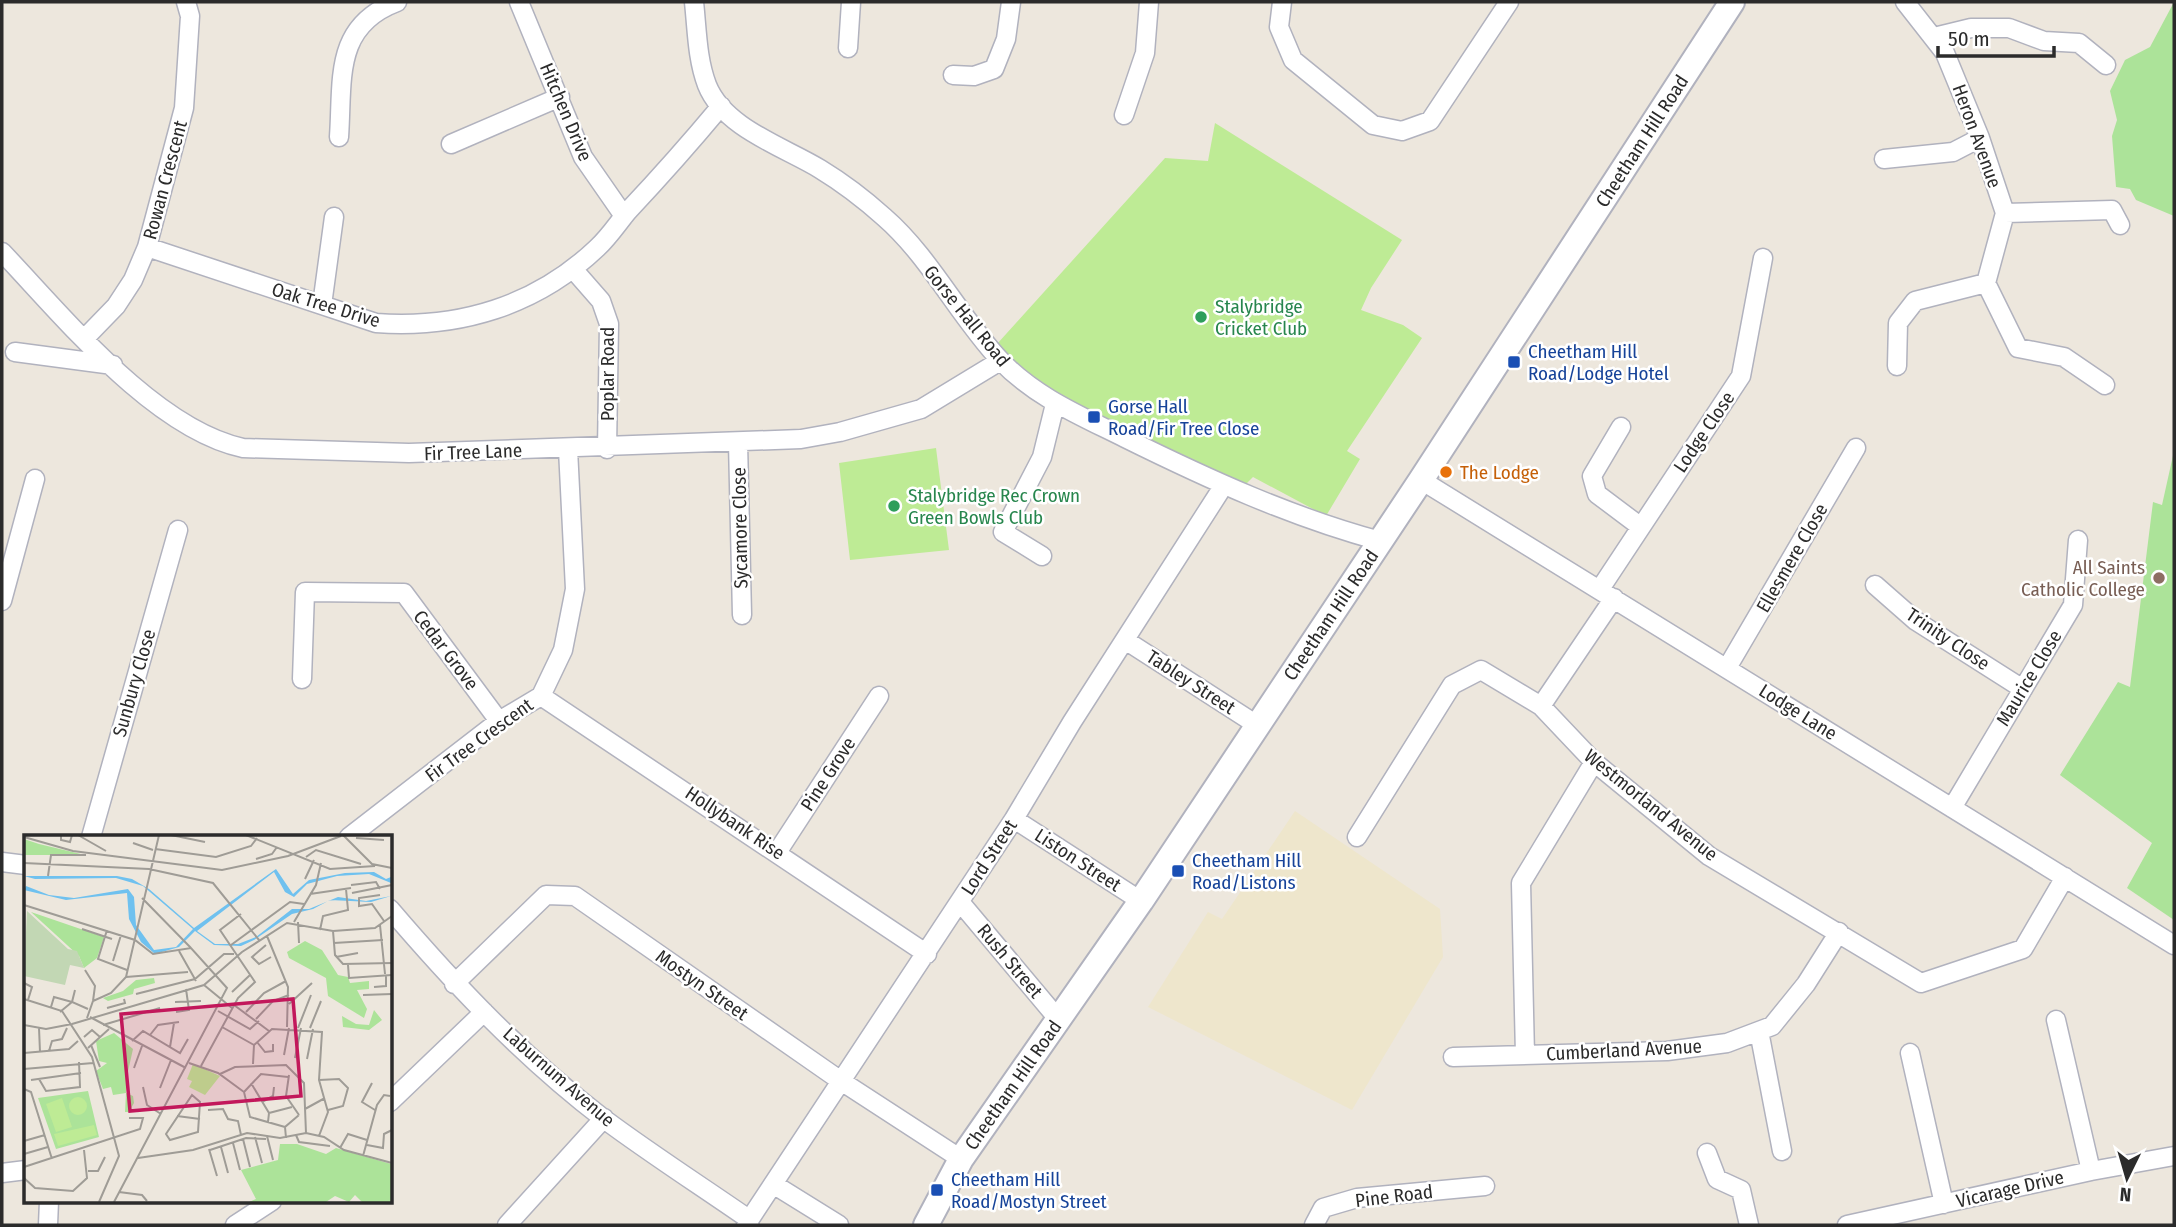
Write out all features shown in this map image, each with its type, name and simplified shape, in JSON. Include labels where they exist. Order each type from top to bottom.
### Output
[{"type":"main road","name":"Cheetham Hill Road","points":[[926,1225],[961,1158],[1141,901],[1421,480],[1732,2]]},
{"type":"street","name":"Rowan Crescent","points":[[85,338],[116,306],[133,280],[147,247],[184,108],[190,16],[186,2]]},
{"type":"street","points":[[339,137],[344,56],[355,29],[383,7],[397,2]]},
{"type":"street","name":"Hitchen Drive","points":[[519,2],[583,157],[624,216]]},
{"type":"street","name":"Gorse Hall Road","points":[[694,2],[700,60],[708,88],[721,106],[740,123],[821,170],[885,218],[908,239],[968,322],[1000,361],[1024,383],[1055,404],[1224,485],[1274,507],[1380,541]]},
{"type":"street","points":[[848,47],[851,2]]},
{"type":"street","points":[[953,75],[974,76],[994,69],[1006,38],[1011,2]]},
{"type":"street","points":[[1124,115],[1145,52],[1149,2]]},
{"type":"street","points":[[1282,2],[1279,27],[1293,60],[1373,125],[1402,131],[1430,121],[1509,2]]},
{"type":"street","name":"Heron Avenue","points":[[1906,2],[1945,52],[1980,138],[2005,213],[1986,283]]},
{"type":"street","points":[[1934,37],[1971,28],[2009,27],[2044,41],[2080,43],[2106,65]]},
{"type":"street","points":[[451,144],[560,97]]},
{"type":"street","name":"Oak Tree Drive","points":[[147,247],[376,323],[416,326],[450,323],[485,315],[536,293],[573,269],[600,246],[721,106]]},
{"type":"street","points":[[1884,159],[1953,152],[1980,138]]},
{"type":"street","points":[[2005,213],[2112,210],[2120,225]]},
{"type":"street","points":[[323,305],[334,217]]},
{"type":"street","name":"Fir Tree Lane","points":[[2,252],[85,338],[164,411],[201,433],[243,448],[409,453],[607,449],[801,439],[886,420],[921,409],[1000,361]]},
{"type":"street","name":"Lodge Close","points":[[1541,706],[1607,593],[1641,527],[1741,376],[1763,258]]},
{"type":"street","name":"Poplar Road","points":[[573,269],[601,301],[609,324],[607,449]]},
{"type":"street","points":[[1897,366],[1898,323],[1915,301],[1986,283],[2018,348],[2064,357],[2105,385]]},
{"type":"street","points":[[15,352],[113,365]]},
{"type":"street","points":[[1042,556],[1003,532],[1042,457],[1055,404]]},
{"type":"street","points":[[1621,427],[1592,476],[1597,494],[1641,527]]},
{"type":"street","name":"Sycamore Close","points":[[738,442],[742,615]]},
{"type":"street","name":"Ellesmere Close","points":[[1727,668],[1856,448]]},
{"type":"street","name":"Fir Tree Crescent","points":[[352,835],[499,721],[541,696],[563,650],[575,589],[568,449]]},
{"type":"street","points":[[2,601],[35,479]]},
{"type":"street","name":"Lodge Lane","points":[[1421,480],[2174,945]]},
{"type":"street","name":"Lord Street","points":[[748,1222],[927,954],[1224,485]]},
{"type":"street","name":"Sunbury Close","points":[[91,835],[178,530]]},
{"type":"street","name":"Maurice Close","points":[[1952,808],[2073,606],[2078,540]]},
{"type":"street","name":"Trinity Close","points":[[1875,585],[1916,621],[2023,689]]},
{"type":"street","name":"Cedar Grove","points":[[302,679],[305,592],[404,593],[499,721]]},
{"type":"street","name":"Tabley Street","points":[[1125,640],[1257,724]]},
{"type":"street","name":"Westmorland Avenue","points":[[1357,838],[1452,685],[1481,670],[1541,706],[1594,762],[1709,856],[1920,983],[2023,948],[2065,877]]},
{"type":"street","name":"Hollybank Rise","points":[[541,696],[778,851],[927,954]]},
{"type":"street","name":"Pine Grove","points":[[778,851],[879,696]]},
{"type":"street","name":"Cumberland Avenue","points":[[1525,1055],[1521,883],[1594,762]]},
{"type":"street","name":"Liston Street","points":[[1014,819],[1141,901]]},
{"type":"street","points":[[2,862],[24,865]]},
{"type":"street","name":"Mostyn Street","points":[[454,984],[545,895],[575,896],[841,1081],[961,1158]]},
{"type":"street","name":"Rush Street","points":[[960,902],[1059,1020]]},
{"type":"street","name":"Laburnum Avenue","points":[[392,911],[454,984],[532,1058],[604,1118],[748,1222]]},
{"type":"street","name":"Cumberland Avenue","points":[[1453,1058],[1667,1051],[1727,1044],[1772,1026],[1806,984],[1839,933]]},
{"type":"street","points":[[392,1100],[484,1012]]},
{"type":"street","points":[[2056,1020],[2091,1171]]},
{"type":"street","points":[[1759,1031],[1782,1151]]},
{"type":"street","points":[[1910,1053],[1944,1204]]},
{"type":"street","points":[[508,1225],[604,1118]]},
{"type":"street","points":[[1707,1153],[1717,1179],[1741,1191],[1749,1225]]},
{"type":"street","name":"Vicarage Drive","points":[[1847,1225],[2091,1171],[2174,1156]]},
{"type":"street","points":[[2,1173],[24,1170]]},
{"type":"street","points":[[772,1184],[839,1225]]},
{"type":"street","name":"Pine Road","points":[[1314,1225],[1323,1208],[1357,1198],[1485,1186]]},
{"type":"street","points":[[48,1225],[49,1202]]},
{"type":"street","points":[[235,1225],[270,1202]]},
{"type":"shaded area","points":[[1295,811],[1440,909],[1443,957],[1352,1110],[1148,1007],[1208,912],[1222,919]]},
{"type":"green space","points":[[2174,2],[2174,216],[2136,200],[2130,189],[2116,187],[2112,136],[2117,120],[2110,91],[2125,60],[2150,47]]},
{"type":"green space","name":"Stalybridge Cricket Club","points":[[1215,123],[1402,240],[1371,288],[1361,310],[1403,325],[1422,338],[1347,451],[1360,459],[1326,516],[1253,477],[1245,485],[1114,424],[1049,387],[1021,367],[997,344],[1165,158],[1208,161]]},
{"type":"green space","name":"Stalybridge Rec Crown Green Bowls Club","points":[[936,448],[949,550],[850,560],[839,463]]},
{"type":"green space","points":[[2174,451],[2174,920],[2127,888],[2152,843],[2060,775],[2118,682],[2130,687],[2153,502],[2162,505]]},
{"type":"place","name":"Stalybridge Cricket Club","points":[[1201,317]]},
{"type":"place","name":"Cheetham Hill Road/Lodge Hotel","points":[[1514,362]]},
{"type":"place","name":"Gorse Hall Road/Fir Tree Close","points":[[1094,417]]},
{"type":"place","name":"The Lodge","points":[[1446,472]]},
{"type":"place","name":"Stalybridge Rec Crown Green Bowls Club","points":[[894,506]]},
{"type":"place","name":"All Saints Catholic College","points":[[2159,578]]},
{"type":"place","name":"Cheetham Hill Road/Listons","points":[[1178,871]]},
{"type":"place","name":"Cheetham Hill Road/Mostyn Street","points":[[937,1190]]}]
